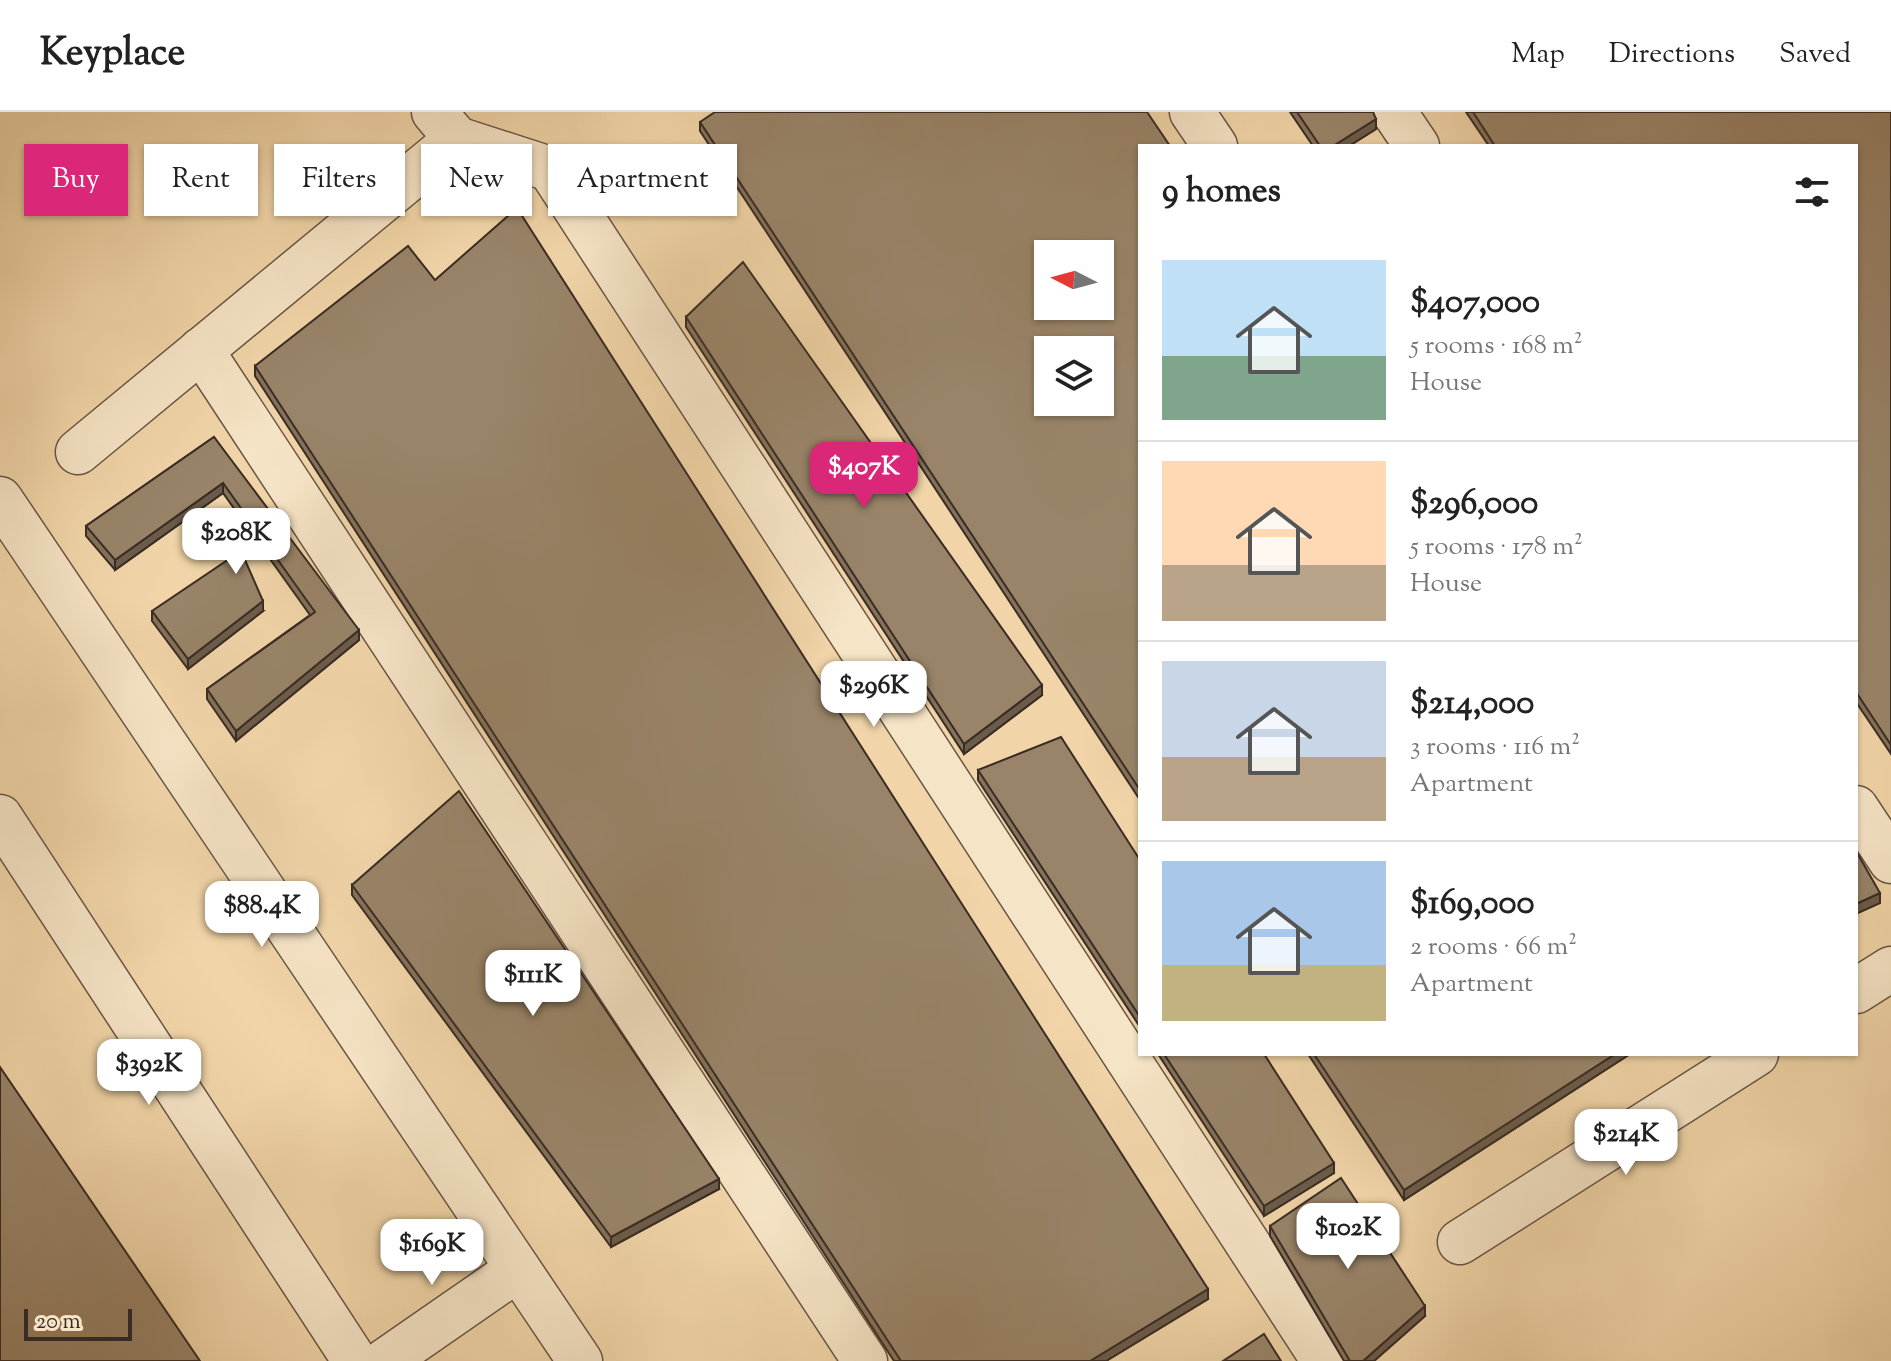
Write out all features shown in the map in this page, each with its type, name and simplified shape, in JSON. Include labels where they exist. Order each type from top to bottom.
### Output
[{"type":"street","points":[[1192,112],[1214,144]]},
{"type":"street","points":[[1394,112],[1416,144]]},
{"type":"street","points":[[78,452],[201,350],[445,126],[550,169],[1324,1361]]},
{"type":"street","points":[[201,350],[865,1361]]},
{"type":"street","points":[[0,499],[580,1361]]},
{"type":"street","points":[[1858,811],[1891,861]]},
{"type":"street","points":[[0,817],[355,1361]]},
{"type":"street","points":[[1858,990],[1891,969]]},
{"type":"street","points":[[1460,1242],[1753,1056]]},
{"type":"street","points":[[385,1361],[518,1269]]},
{"type":"building","points":[[715,112],[1147,112],[1169,144],[1138,144],[1138,787],[737,178],[737,144],[714,144],[700,122]]},
{"type":"building","points":[[1297,112],[1373,112],[1376,119],[1336,144],[1319,144]]},
{"type":"building","points":[[1473,112],[1891,112],[1891,745],[1858,695],[1858,144],[1494,144]]},
{"type":"building","points":[[508,216],[522,216],[1208,1289],[1090,1361],[901,1361],[255,366],[408,246],[435,280]]},
{"type":"building","points":[[743,262],[1042,685],[964,744],[686,317]]},
{"type":"building","points":[[214,437],[359,630],[236,731],[207,689],[315,612],[223,483],[115,560],[86,526]]},
{"type":"building","points":[[241,551],[263,601],[188,659],[152,611]]},
{"type":"building","points":[[1061,737],[1138,857],[1138,1014],[978,770]]},
{"type":"building","points":[[459,791],[719,1179],[611,1237],[352,885]]},
{"type":"building","points":[[1858,854],[1880,893],[1858,903]]},
{"type":"building","points":[[1165,1056],[1265,1056],[1334,1163],[1264,1206]]},
{"type":"building","points":[[1315,1056],[1612,1056],[1404,1190]]},
{"type":"building","points":[[0,1067],[200,1361],[0,1361]]},
{"type":"building","points":[[1341,1178],[1425,1306],[1363,1361],[1350,1361],[1270,1226]]},
{"type":"building","points":[[1264,1334],[1281,1361],[1223,1361]]}]
